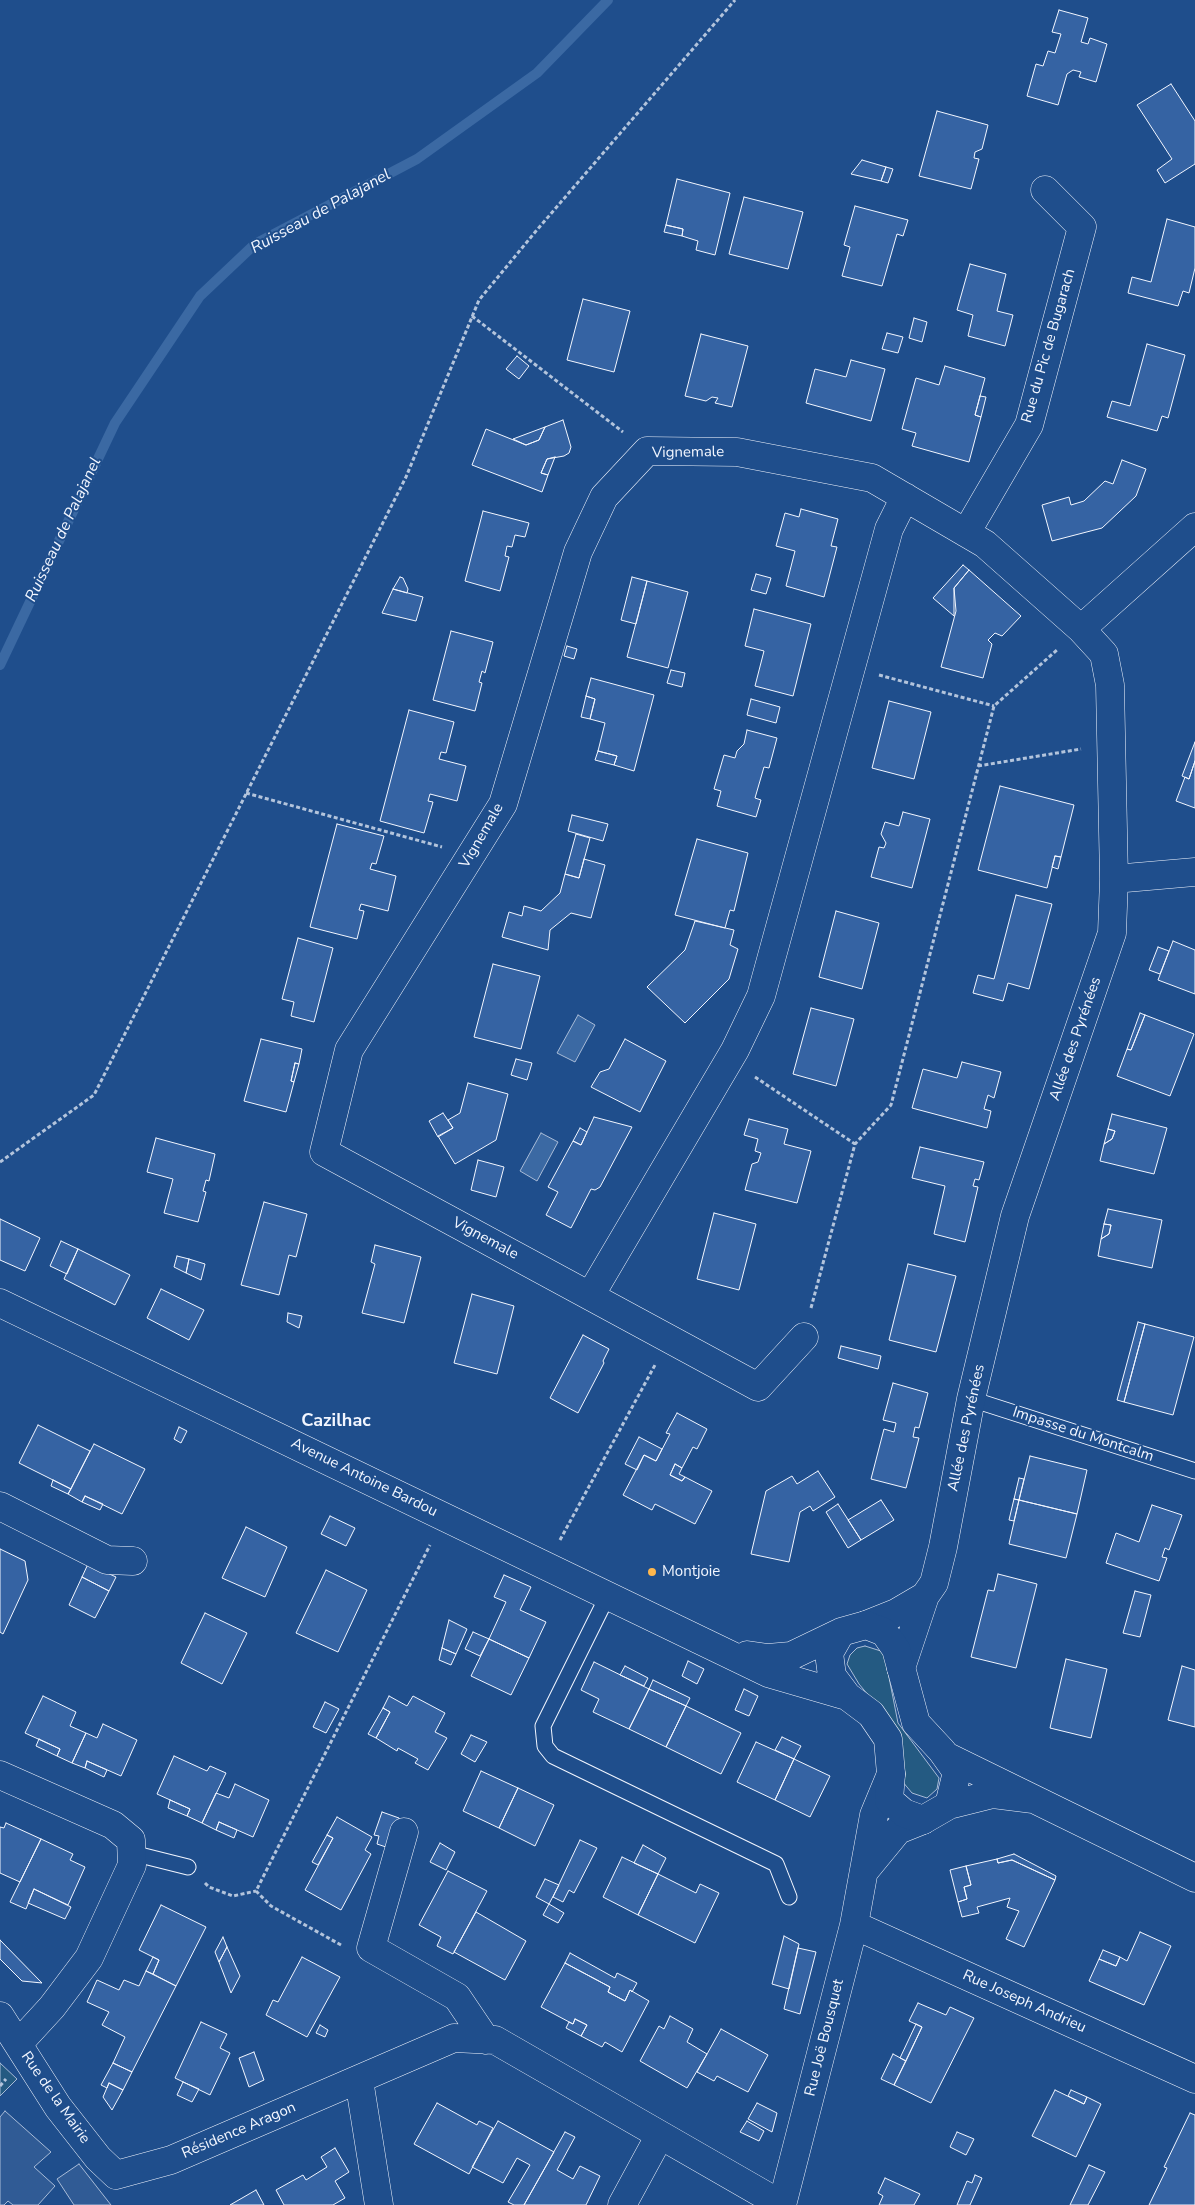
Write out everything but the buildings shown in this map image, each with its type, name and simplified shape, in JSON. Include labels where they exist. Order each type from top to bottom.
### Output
[{"type":"street","name":"Rue du Pic de Bugarach","points":[[966,533],[1029,425],[1082,227],[1045,190]]},
{"type":"street","name":"Vignemale","points":[[804,1337],[758,1387],[324,1152],[349,1050],[503,804],[578,552],[604,497],[647,451],[736,452],[872,478],[985,544],[1081,629]]},
{"type":"street","points":[[590,1296],[729,1060],[761,996],[889,529],[905,497]]},
{"type":"street","points":[[1081,629],[1195,527]]},
{"type":"street","name":"Allée des Pyrénées","points":[[901,1668],[925,1596],[934,1583],[943,1547],[971,1399],[1015,1216],[1112,933],[1114,879],[1110,685],[1104,654],[1081,629]]},
{"type":"street","points":[[1114,879],[1195,872]]},
{"type":"street","name":"Avenue Antoine Bardou","points":[[0,1303],[768,1673],[847,1696]]},
{"type":"street","points":[[0,1506],[107,1560],[134,1561]]},
{"type":"street","points":[[924,1820],[904,1813],[889,1800],[891,1774],[888,1740],[870,1714],[847,1696],[832,1676],[829,1652],[854,1629],[896,1614],[925,1596]]},
{"type":"street","points":[[854,1629],[884,1632],[896,1649],[916,1724],[946,1756],[958,1772],[949,1805],[993,1794],[1033,1800]]},
{"type":"street","name":"Avenue Antoine Bardou","points":[[727,1653],[768,1658],[791,1656],[854,1629]]},
{"type":"street","points":[[946,1756],[1195,1878]]},
{"type":"street","name":"Rue Joë Bousquet","points":[[782,2205],[854,1925],[874,1815],[891,1774]]},
{"type":"street","points":[[0,1775],[113,1825],[131,1840],[132,1853],[132,1865],[89,1958],[52,2007],[18,2044]]},
{"type":"street","name":"Rue Joë Bousquet","points":[[865,1870],[898,1830],[924,1820],[949,1805]]},
{"type":"street","points":[[404,1832],[371,1948],[457,1997],[486,2040]]},
{"type":"street","name":"Rue Joseph Andrieu","points":[[854,1925],[1195,2079]]},
{"type":"street","name":"Rue de la Mairie","points":[[0,2016],[58,2107],[98,2158],[116,2175]]},
{"type":"street","name":"Résidence Aragon","points":[[116,2175],[171,2160],[454,2038],[496,2040],[782,2205]]},
{"type":"street","points":[[359,2080],[379,2205]]},
{"type":"street","points":[[622,2205],[660,2135]]},
{"type":"lane","name":"Impasse du Montcalm","points":[[971,1399],[1195,1472]]},
{"type":"lane","points":[[608,1595],[543,1726],[545,1746],[553,1756],[776,1864],[789,1897]]},
{"type":"lane","points":[[132,1853],[188,1867]]},
{"type":"path","points":[[0,1162],[94,1095],[406,476],[479,300],[735,0]]},
{"type":"path","points":[[472,316],[647,451]]},
{"type":"path","points":[[804,1337],[855,1144],[891,1105],[994,706],[1081,629]]},
{"type":"path","points":[[851,668],[994,706]]},
{"type":"path","points":[[978,766],[1111,744]]},
{"type":"path","points":[[246,793],[472,855]]},
{"type":"path","points":[[729,1060],[855,1144]]},
{"type":"path","points":[[546,1566],[669,1338]]},
{"type":"path","points":[[256,1891],[435,1534],[451,1520]]},
{"type":"path","points":[[188,1867],[209,1887],[234,1896],[256,1891]]},
{"type":"path","points":[[256,1891],[271,1906],[355,1953],[371,1948]]},
{"type":"shaded area","points":[[578,1015],[595,1025],[575,1062],[557,1053]]},
{"type":"shaded area","points":[[541,1133],[558,1142],[537,1181],[520,1171]]},
{"type":"shaded area","points":[[865,1646],[884,1652],[898,1723],[939,1778],[937,1789],[927,1798],[912,1793],[902,1781],[888,1719],[859,1684],[847,1664],[850,1655],[857,1648]]},
{"type":"shaded area","points":[[0,2063],[17,2079],[0,2096]]},
{"type":"shaded area","points":[[5,2111],[51,2152],[34,2167],[55,2186],[38,2205],[13,2205],[8,2201],[4,2205],[0,2205],[0,2117]]},
{"type":"shaded area","points":[[79,2164],[111,2205],[74,2205],[57,2179]]},
{"type":"waterway","name":"Ruisseau de Palajanel","points":[[0,665],[115,423],[200,296],[255,244],[417,159],[537,73],[608,0]]},
{"type":"place","name":"Montjoie","points":[[652,1572]]},
{"type":"district","name":"Cazilhac","points":[[336,1422]]}]
